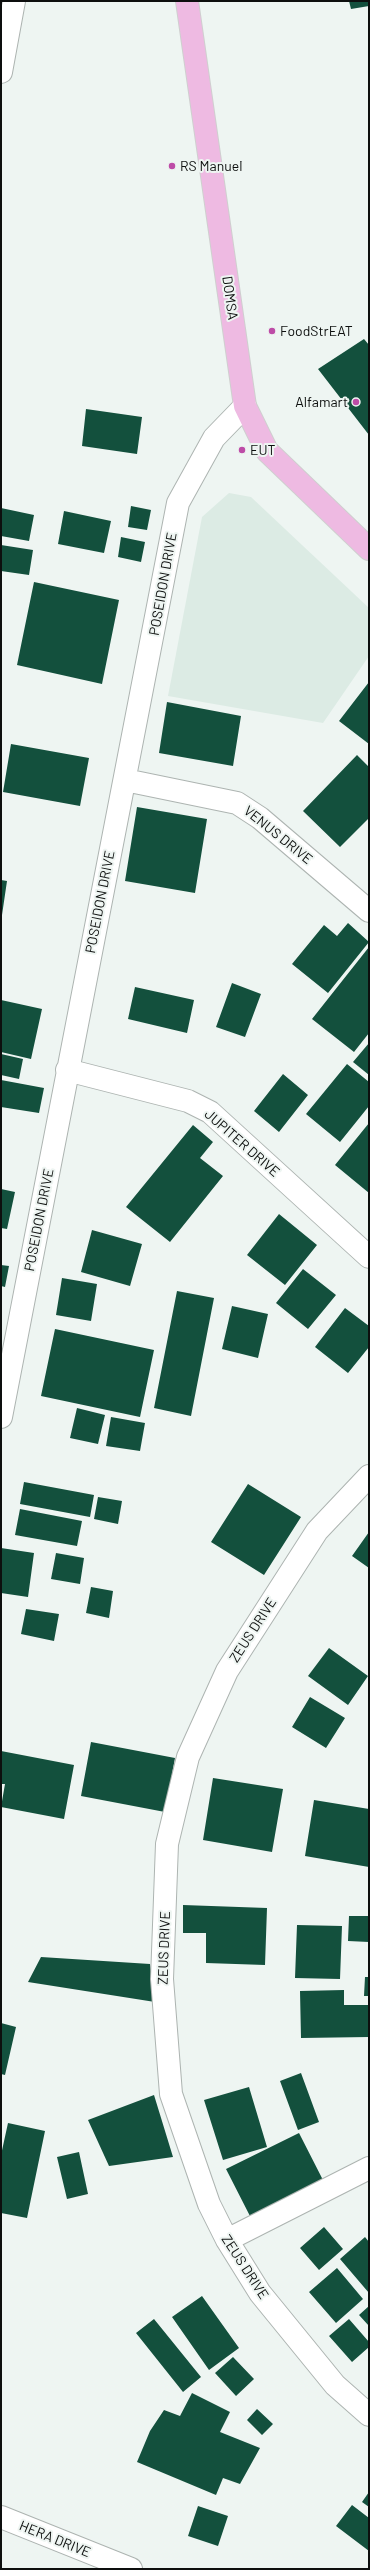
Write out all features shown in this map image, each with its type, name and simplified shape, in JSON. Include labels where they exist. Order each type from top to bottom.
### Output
[{"type":"main road","name":"DOMSA","points":[[187,1],[245,406],[267,451],[369,549]]},
{"type":"street","points":[[1,72],[14,1]]},
{"type":"street","name":"POSEIDON DRIVE","points":[[1,1418],[67,1070],[125,780],[178,503],[214,438],[245,406]]},
{"type":"street","name":"VENUS DRIVE","points":[[125,780],[237,803],[260,818],[369,912]]},
{"type":"street","name":"JUPITER DRIVE","points":[[67,1070],[188,1101],[210,1112],[369,1257]]},
{"type":"street","name":"ZEUS DRIVE","points":[[369,1476],[317,1531],[228,1671],[188,1757],[168,1844],[162,1979],[171,2094],[209,2204],[227,2240],[265,2299],[335,2385],[369,2415]]},
{"type":"street","points":[[227,2240],[369,2168]]},
{"type":"street","name":"HERA DRIVE","points":[[1,2518],[131,2569]]},
{"type":"shaded area","points":[[229,493],[251,497],[369,608],[369,656],[323,723],[168,696],[202,517]]},
{"type":"building","points":[[349,1],[369,1],[369,6],[351,9]]},
{"type":"building","name":"Alfamart","points":[[364,339],[369,345],[369,435],[318,369]]},
{"type":"building","points":[[86,409],[142,417],[137,454],[82,446]]},
{"type":"building","points":[[131,506],[151,510],[147,530],[128,527]]},
{"type":"building","points":[[1,508],[34,515],[29,541],[1,536]]},
{"type":"building","points":[[64,511],[111,521],[104,553],[58,544]]},
{"type":"building","points":[[121,537],[145,542],[141,562],[118,557]]},
{"type":"building","points":[[1,545],[33,550],[29,575],[1,571]]},
{"type":"building","points":[[34,582],[119,600],[102,684],[17,665]]},
{"type":"building","points":[[369,682],[369,744],[339,721]]},
{"type":"building","points":[[167,702],[241,716],[233,766],[159,753]]},
{"type":"building","points":[[11,744],[89,758],[80,806],[3,792]]},
{"type":"building","points":[[357,755],[369,767],[369,818],[340,847],[303,811]]},
{"type":"building","points":[[137,807],[207,819],[195,893],[125,881]]},
{"type":"building","points":[[1,880],[7,881],[2,915],[1,915]]},
{"type":"building","points":[[348,923],[369,942],[328,993],[292,964],[324,925],[337,936]]},
{"type":"building","points":[[369,947],[369,1033],[354,1052],[312,1019]]},
{"type":"building","points":[[232,983],[261,994],[245,1037],[216,1027]]},
{"type":"building","points":[[135,987],[194,1000],[187,1033],[128,1019]]},
{"type":"building","points":[[1,1000],[42,1009],[31,1059],[1,1052]]},
{"type":"building","points":[[369,1043],[369,1075],[353,1062]]},
{"type":"building","points":[[1,1054],[23,1059],[19,1079],[1,1075]]},
{"type":"building","points":[[347,1064],[369,1082],[369,1106],[340,1142],[306,1114]]},
{"type":"building","points":[[283,1074],[308,1095],[279,1132],[254,1111]]},
{"type":"building","points":[[1,1080],[44,1088],[39,1113],[1,1107]]},
{"type":"building","points":[[369,1123],[369,1193],[335,1165]]},
{"type":"building","points":[[193,1125],[213,1142],[200,1158],[223,1176],[170,1242],[126,1207]]},
{"type":"building","points":[[1,1189],[15,1192],[7,1229],[1,1228]]},
{"type":"building","points":[[279,1214],[317,1245],[285,1285],[247,1255]]},
{"type":"building","points":[[92,1230],[142,1244],[130,1286],[81,1272]]},
{"type":"building","points":[[1,1265],[9,1266],[5,1287],[1,1286]]},
{"type":"building","points":[[303,1269],[336,1295],[308,1329],[276,1303]]},
{"type":"building","points":[[62,1278],[97,1284],[91,1321],[56,1315]]},
{"type":"building","points":[[177,1291],[214,1298],[191,1416],[154,1408]]},
{"type":"building","points":[[232,1306],[268,1314],[258,1358],[222,1349]]},
{"type":"building","points":[[345,1308],[369,1326],[369,1347],[348,1373],[315,1347]]},
{"type":"building","points":[[55,1329],[154,1350],[140,1417],[41,1396]]},
{"type":"building","points":[[77,1408],[105,1415],[98,1444],[70,1438]]},
{"type":"building","points":[[111,1417],[145,1423],[140,1451],[106,1446]]},
{"type":"building","points":[[24,1482],[94,1495],[90,1517],[20,1504]]},
{"type":"building","points":[[248,1484],[301,1517],[264,1575],[211,1542]]},
{"type":"building","points":[[98,1497],[122,1501],[118,1524],[94,1519]]},
{"type":"building","points":[[20,1509],[82,1521],[77,1546],[15,1535]]},
{"type":"building","points":[[369,1532],[369,1568],[352,1556]]},
{"type":"building","points":[[1,1548],[34,1553],[28,1597],[1,1593]]},
{"type":"building","points":[[56,1553],[84,1558],[80,1584],[51,1579]]},
{"type":"building","points":[[91,1587],[113,1591],[109,1618],[86,1613]]},
{"type":"building","points":[[26,1609],[59,1614],[54,1641],[21,1634]]},
{"type":"building","points":[[329,1648],[368,1676],[348,1705],[308,1676]]},
{"type":"building","points":[[310,1697],[345,1718],[326,1748],[292,1727]]},
{"type":"building","points":[[91,1742],[175,1758],[165,1812],[81,1796]]},
{"type":"building","points":[[1,1751],[74,1765],[64,1819],[1,1807],[5,1784],[1,1784]]},
{"type":"building","points":[[213,1778],[283,1789],[272,1852],[203,1840]]},
{"type":"building","points":[[314,1800],[369,1809],[369,1867],[305,1856]]},
{"type":"building","points":[[183,1905],[267,1908],[265,1965],[206,1963],[206,1933],[183,1933]]},
{"type":"building","points":[[349,1916],[369,1916],[369,1942],[348,1941]]},
{"type":"building","points":[[297,1925],[342,1926],[340,1979],[295,1978]]},
{"type":"building","points":[[41,1957],[150,1964],[155,2002],[28,1982]]},
{"type":"building","points":[[365,1977],[369,1977],[369,1996],[364,1996]]},
{"type":"building","points":[[344,1990],[344,2005],[369,2005],[369,2037],[301,2038],[300,1991]]},
{"type":"building","points":[[1,2023],[16,2027],[5,2075],[1,2074]]},
{"type":"building","points":[[301,2073],[319,2122],[298,2130],[280,2081]]},
{"type":"building","points":[[249,2087],[267,2147],[223,2160],[204,2100]]},
{"type":"building","points":[[154,2095],[173,2157],[109,2166],[88,2120]]},
{"type":"building","points":[[8,2123],[45,2131],[27,2218],[1,2213],[1,2155]]},
{"type":"building","points":[[299,2133],[325,2184],[252,2220],[226,2169]]},
{"type":"building","points":[[79,2152],[88,2194],[67,2199],[57,2157]]},
{"type":"building","points":[[324,2227],[343,2249],[319,2270],[300,2248]]},
{"type":"building","points":[[365,2237],[369,2242],[369,2293],[340,2259]]},
{"type":"building","points":[[337,2268],[363,2299],[336,2323],[309,2292]]},
{"type":"building","points":[[202,2296],[239,2348],[209,2370],[172,2317]]},
{"type":"building","points":[[369,2306],[369,2326],[359,2315]]},
{"type":"building","points":[[154,2319],[201,2377],[183,2392],[136,2333]]},
{"type":"building","points":[[349,2319],[369,2342],[369,2347],[352,2362],[329,2336]]},
{"type":"building","points":[[233,2357],[254,2379],[236,2396],[215,2373]]},
{"type":"building","points":[[192,2393],[230,2412],[220,2432],[260,2448],[240,2484],[223,2478],[216,2495],[137,2462],[150,2431],[164,2410],[180,2416]]},
{"type":"building","points":[[257,2409],[273,2424],[262,2435],[247,2420]]},
{"type":"building","points":[[369,2492],[369,2507],[362,2502]]},
{"type":"building","points":[[352,2505],[369,2518],[369,2551],[336,2526]]},
{"type":"building","points":[[198,2506],[228,2516],[218,2546],[188,2536]]},
{"type":"place","name":"RS Manuel","points":[[172,166]]},
{"type":"place","name":"FoodStrEAT","points":[[272,331]]},
{"type":"place","name":"Alfamart","points":[[356,402]]},
{"type":"place","name":"EUT","points":[[242,450]]}]
